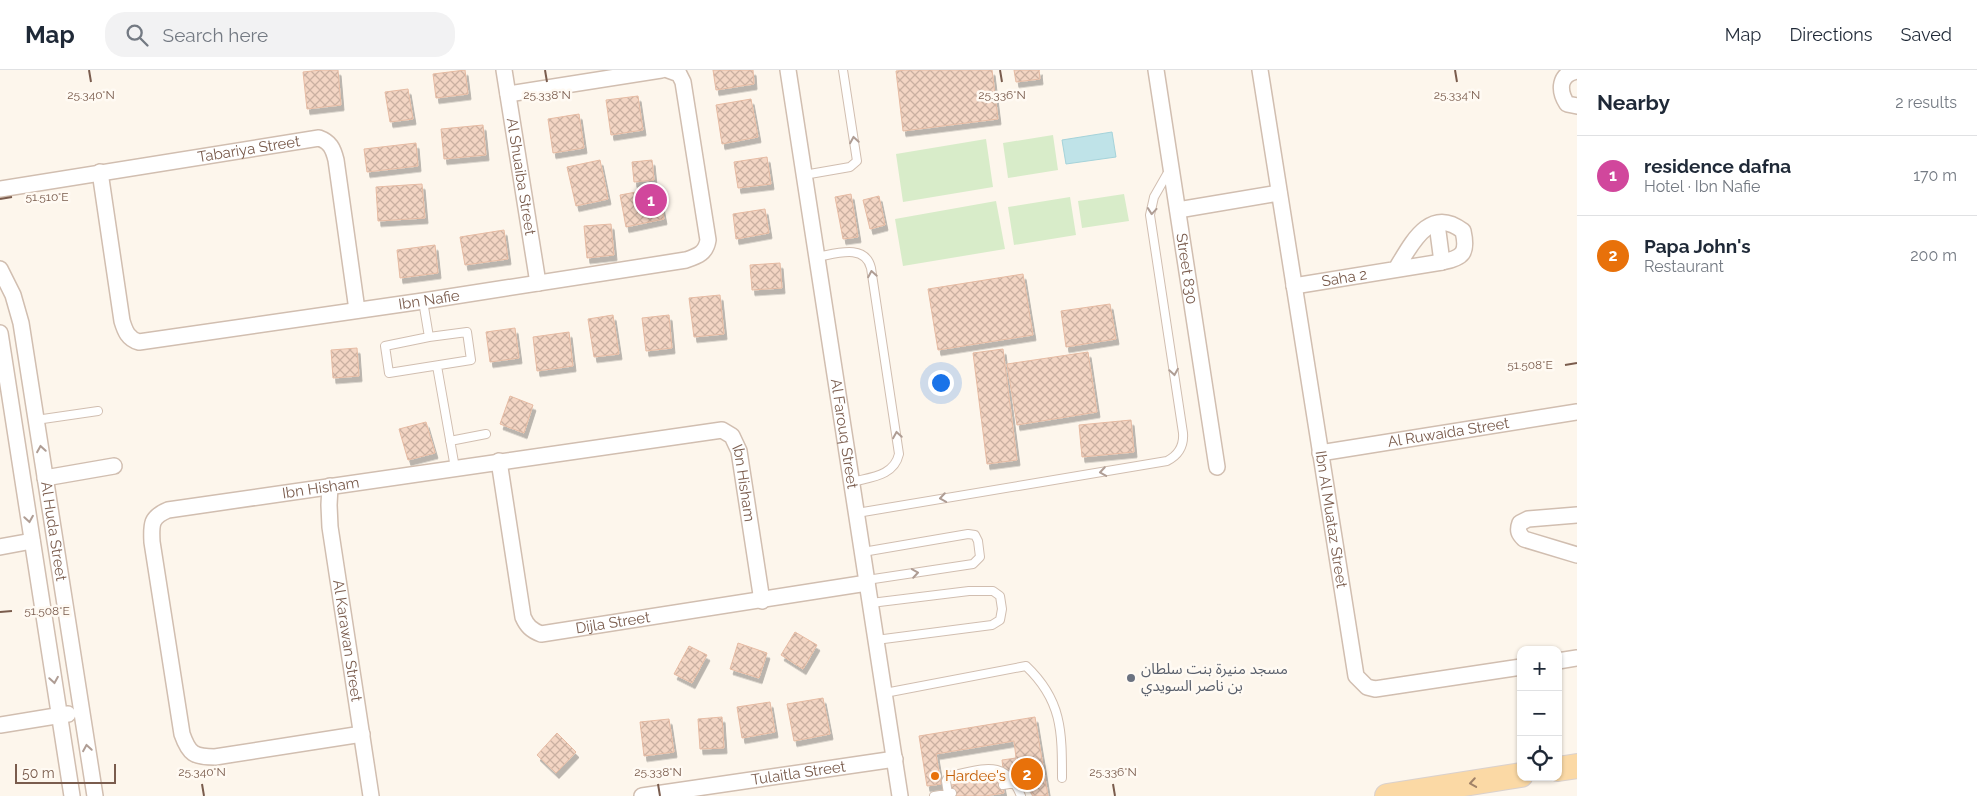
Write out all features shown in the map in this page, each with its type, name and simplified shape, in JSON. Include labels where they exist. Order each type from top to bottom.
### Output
[{"type":"main road","points":[[1562,768],[1577,766]]},
{"type":"main road","points":[[1387,796],[1517,776]]},
{"type":"street","name":"Al Shuaiba Street","points":[[504,70],[538,282]]},
{"type":"street","points":[[508,94],[662,70]]},
{"type":"street","name":"Ibn Nafie","points":[[100,172],[122,320],[127,335],[132,340],[148,342],[686,260],[697,257],[706,249],[708,240],[683,82],[679,74],[668,70]]},
{"type":"street","name":"Al Farouq Street","points":[[788,70],[900,796]]},
{"type":"street","name":"Street 830","points":[[1156,70],[1217,467]]},
{"type":"street","name":"Ibn Al Muataz Street","points":[[1260,70],[1354,669],[1360,682],[1367,687],[1375,689],[1517,668]]},
{"type":"street","points":[[1577,71],[1570,72],[1564,77],[1561,84],[1561,91],[1567,104],[1577,106]]},
{"type":"street","name":"Tabariya Street","points":[[0,188],[309,138],[326,140],[333,148],[336,160],[357,310]]},
{"type":"street","points":[[1178,210],[1279,193]]},
{"type":"street","name":"Saha 2","points":[[1294,286],[1459,258],[1465,248],[1462,232],[1458,228],[1445,223],[1437,224]]},
{"type":"street","points":[[1396,270],[1418,235],[1428,226],[1437,224],[1442,262]]},
{"type":"street","name":"Al Huda Street","points":[[0,269],[18,309],[95,796]]},
{"type":"street","name":"Al Huda Street","points":[[0,333],[72,796]]},
{"type":"street","points":[[6,373],[28,369]]},
{"type":"street","name":"Al Ruwaida Street","points":[[1320,453],[1577,412]]},
{"type":"street","name":"Ibn Hisham","points":[[362,734],[215,757],[202,757],[192,754],[186,747],[182,734],[152,542],[151,528],[153,520],[159,514],[168,510],[714,430],[728,432],[737,443],[739,451],[762,601]]},
{"type":"street","name":"Dijla Street","points":[[499,461],[523,617],[527,626],[541,634],[762,601],[867,582]]},
{"type":"street","points":[[45,478],[114,466]]},
{"type":"street","name":"Al Karawan Street","points":[[330,486],[330,528],[371,796]]},
{"type":"street","points":[[1577,515],[1528,519],[1520,524],[1518,528],[1524,540],[1577,555]]},
{"type":"street","points":[[0,547],[32,541]]},
{"type":"street","points":[[1562,660],[1577,658]]},
{"type":"street","points":[[0,725],[82,712]]},
{"type":"street","name":"Tulaitla Street","points":[[642,796],[895,759]]},
{"type":"lane","points":[[804,175],[850,167],[857,162],[843,70]]},
{"type":"lane","points":[[857,513],[1167,461],[1179,453],[1184,440],[1184,433],[1150,215],[1154,197],[1171,167]]},
{"type":"lane","points":[[817,257],[849,252],[861,253],[870,262],[874,287],[899,454],[895,465],[887,472],[852,482]]},
{"type":"lane","points":[[424,301],[429,338]]},
{"type":"lane","points":[[468,333],[472,360],[391,374],[388,372],[385,346],[429,338],[468,333]]},
{"type":"lane","points":[[437,366],[455,468]]},
{"type":"lane","points":[[36,420],[98,411]]},
{"type":"lane","points":[[450,441],[486,434]]},
{"type":"lane","points":[[863,552],[968,534],[975,536],[978,541],[980,557],[973,564],[867,582]]},
{"type":"lane","points":[[871,604],[969,591],[993,591],[1000,596],[1001,602],[1000,620],[992,625],[876,640]]},
{"type":"lane","points":[[884,692],[1026,666],[1041,681],[1058,715],[1062,740],[1062,778]]},
{"type":"lane","points":[[934,796],[950,793],[946,780],[949,776],[991,768],[1004,773],[1016,783],[1020,796]]},
{"type":"lane","points":[[1003,785],[1016,783]]},
{"type":"green space","points":[[1053,135],[1058,170],[1008,178],[1003,143]]},
{"type":"green space","points":[[986,139],[993,187],[903,202],[896,154]]},
{"type":"green space","points":[[1124,194],[1129,221],[1082,228],[1078,201]]},
{"type":"green space","points":[[1070,197],[1076,235],[1014,245],[1008,207]]},
{"type":"green space","points":[[996,201],[1005,249],[903,266],[895,219]]},
{"type":"water","points":[[1112,132],[1116,157],[1066,164],[1062,140]]},
{"type":"building","points":[[338,70],[341,105],[307,109],[303,72]]},
{"type":"building","points":[[465,70],[468,94],[436,98],[433,74]]},
{"type":"building","points":[[713,70],[753,70],[754,84],[716,90]]},
{"type":"building","points":[[992,70],[998,119],[903,131],[896,71]]},
{"type":"building","points":[[1014,70],[1039,70],[1040,79],[1016,82]]},
{"type":"building","points":[[408,89],[413,119],[390,122],[385,92]]},
{"type":"building","points":[[638,96],[643,130],[611,135],[606,100]]},
{"type":"building","points":[[751,99],[758,137],[722,144],[716,105]]},
{"type":"building","points":[[579,114],[584,148],[553,153],[548,119]]},
{"type":"building","points":[[483,125],[486,155],[444,159],[441,129]]},
{"type":"building","points":[[416,143],[418,166],[367,172],[364,149]]},
{"type":"building","points":[[767,157],[771,184],[738,188],[734,162]]},
{"type":"building","points":[[600,160],[608,199],[576,206],[567,167]]},
{"type":"building","points":[[652,160],[654,180],[634,182],[632,162]]},
{"type":"building","points":[[422,184],[425,218],[378,221],[376,187]]},
{"type":"building","points":[[658,188],[664,219],[626,227],[620,195]]},
{"type":"building","points":[[851,194],[858,237],[843,239],[835,197]]},
{"type":"building","points":[[879,196],[885,225],[870,229],[863,200]]},
{"type":"building","points":[[765,209],[769,233],[736,239],[733,214]]},
{"type":"building","points":[[611,224],[614,255],[587,258],[584,226]]},
{"type":"building","points":[[504,230],[508,259],[465,265],[460,237]]},
{"type":"building","points":[[435,245],[438,273],[400,278],[397,250]]},
{"type":"building","points":[[780,263],[782,288],[752,290],[750,265]]},
{"type":"building","points":[[1023,274],[1033,335],[938,350],[928,289]]},
{"type":"building","points":[[720,295],[724,334],[694,337],[689,298]]},
{"type":"building","points":[[1110,304],[1116,339],[1066,347],[1061,311]]},
{"type":"building","points":[[613,315],[619,354],[594,357],[588,319]]},
{"type":"building","points":[[669,315],[672,348],[646,351],[642,318]]},
{"type":"building","points":[[515,328],[519,358],[490,362],[486,332]]},
{"type":"building","points":[[569,332],[573,366],[537,371],[533,337]]},
{"type":"building","points":[[357,348],[359,376],[333,378],[331,350]]},
{"type":"building","points":[[1003,349],[1017,460],[987,464],[973,353]]},
{"type":"building","points":[[1088,352],[1097,412],[1017,425],[1007,364]]},
{"type":"building","points":[[510,396],[533,405],[524,433],[500,424]]},
{"type":"building","points":[[1131,420],[1134,452],[1082,457],[1079,425]]},
{"type":"building","points":[[426,422],[435,453],[408,460],[399,429]]},
{"type":"building","points":[[795,632],[817,645],[803,669],[781,655]]},
{"type":"building","points":[[738,643],[767,653],[759,678],[730,669]]},
{"type":"building","points":[[689,646],[707,655],[692,683],[674,674]]},
{"type":"building","points":[[823,698],[830,734],[794,741],[787,704]]},
{"type":"building","points":[[770,702],[775,732],[742,738],[737,707]]},
{"type":"building","points":[[722,717],[724,748],[700,749],[698,719]]},
{"type":"building","points":[[1035,717],[1048,796],[1033,796],[1027,786],[1003,769],[1002,760],[1016,758],[1014,741],[936,754],[941,784],[927,786],[919,736]]},
{"type":"building","points":[[669,719],[674,752],[644,756],[640,722]]},
{"type":"building","points":[[557,733],[576,752],[556,773],[537,755]]},
{"type":"building","points":[[1001,777],[1004,793],[985,796],[952,796],[951,785]]},
{"type":"place","name":"residence dafna","points":[[651,200]]},
{"type":"place","name":"مسجد منيرة بنت سلطان بن ناصر السويدي","points":[[1131,678]]},
{"type":"place","name":"Papa John's","points":[[1027,774]]},
{"type":"place","name":"Hardee's","points":[[935,776]]}]
